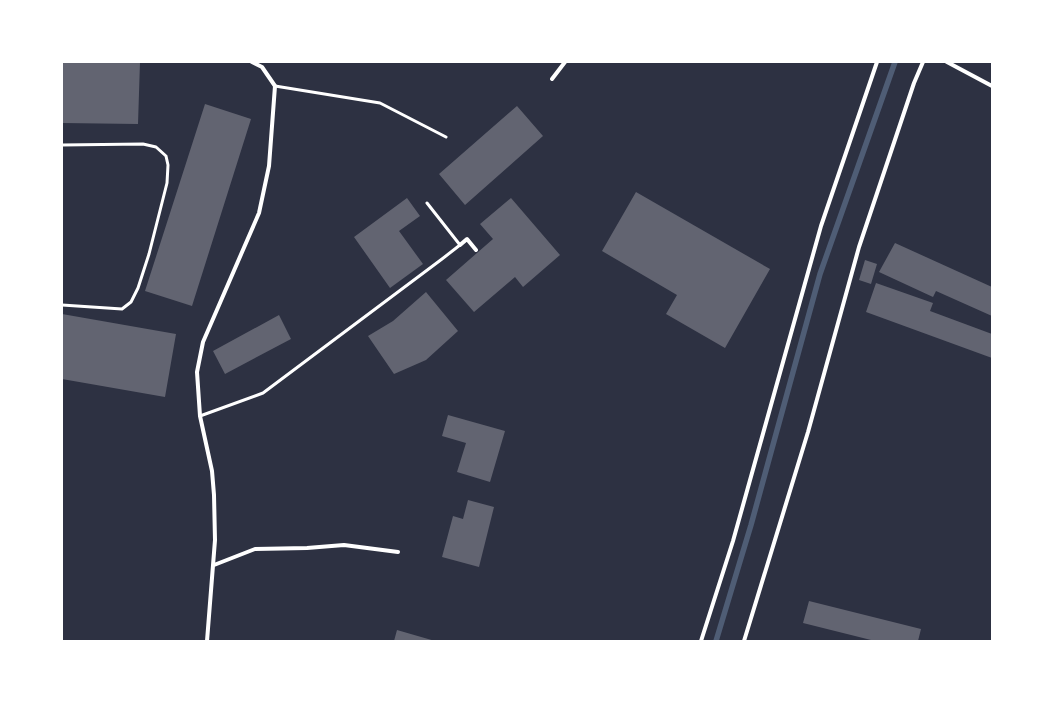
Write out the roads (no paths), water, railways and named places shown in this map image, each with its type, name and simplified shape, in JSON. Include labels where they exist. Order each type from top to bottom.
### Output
[{"type":"street","points":[[208,641],[214,565],[214,495],[212,471],[200,416],[198,372],[203,342],[260,214],[269,166],[275,86],[262,67],[252,62]]},
{"type":"street","points":[[552,79],[565,62]]},
{"type":"street","points":[[701,641],[733,541],[821,226],[877,62]]},
{"type":"street","points":[[744,641],[808,432],[859,247],[914,83],[923,62]]},
{"type":"street","points":[[947,62],[992,86]]},
{"type":"street","points":[[460,245],[467,239],[476,250]]},
{"type":"street","points":[[214,565],[255,548],[307,548],[344,545],[398,552]]},
{"type":"lane","points":[[275,86],[380,103],[446,137]]},
{"type":"lane","points":[[62,145],[143,144],[156,147],[166,156],[168,165],[167,183],[149,254],[132,302],[122,309],[62,305]]},
{"type":"lane","points":[[200,416],[263,393],[460,245],[427,203]]},
{"type":"waterway","points":[[716,641],[751,525],[820,274],[895,62]]}]
